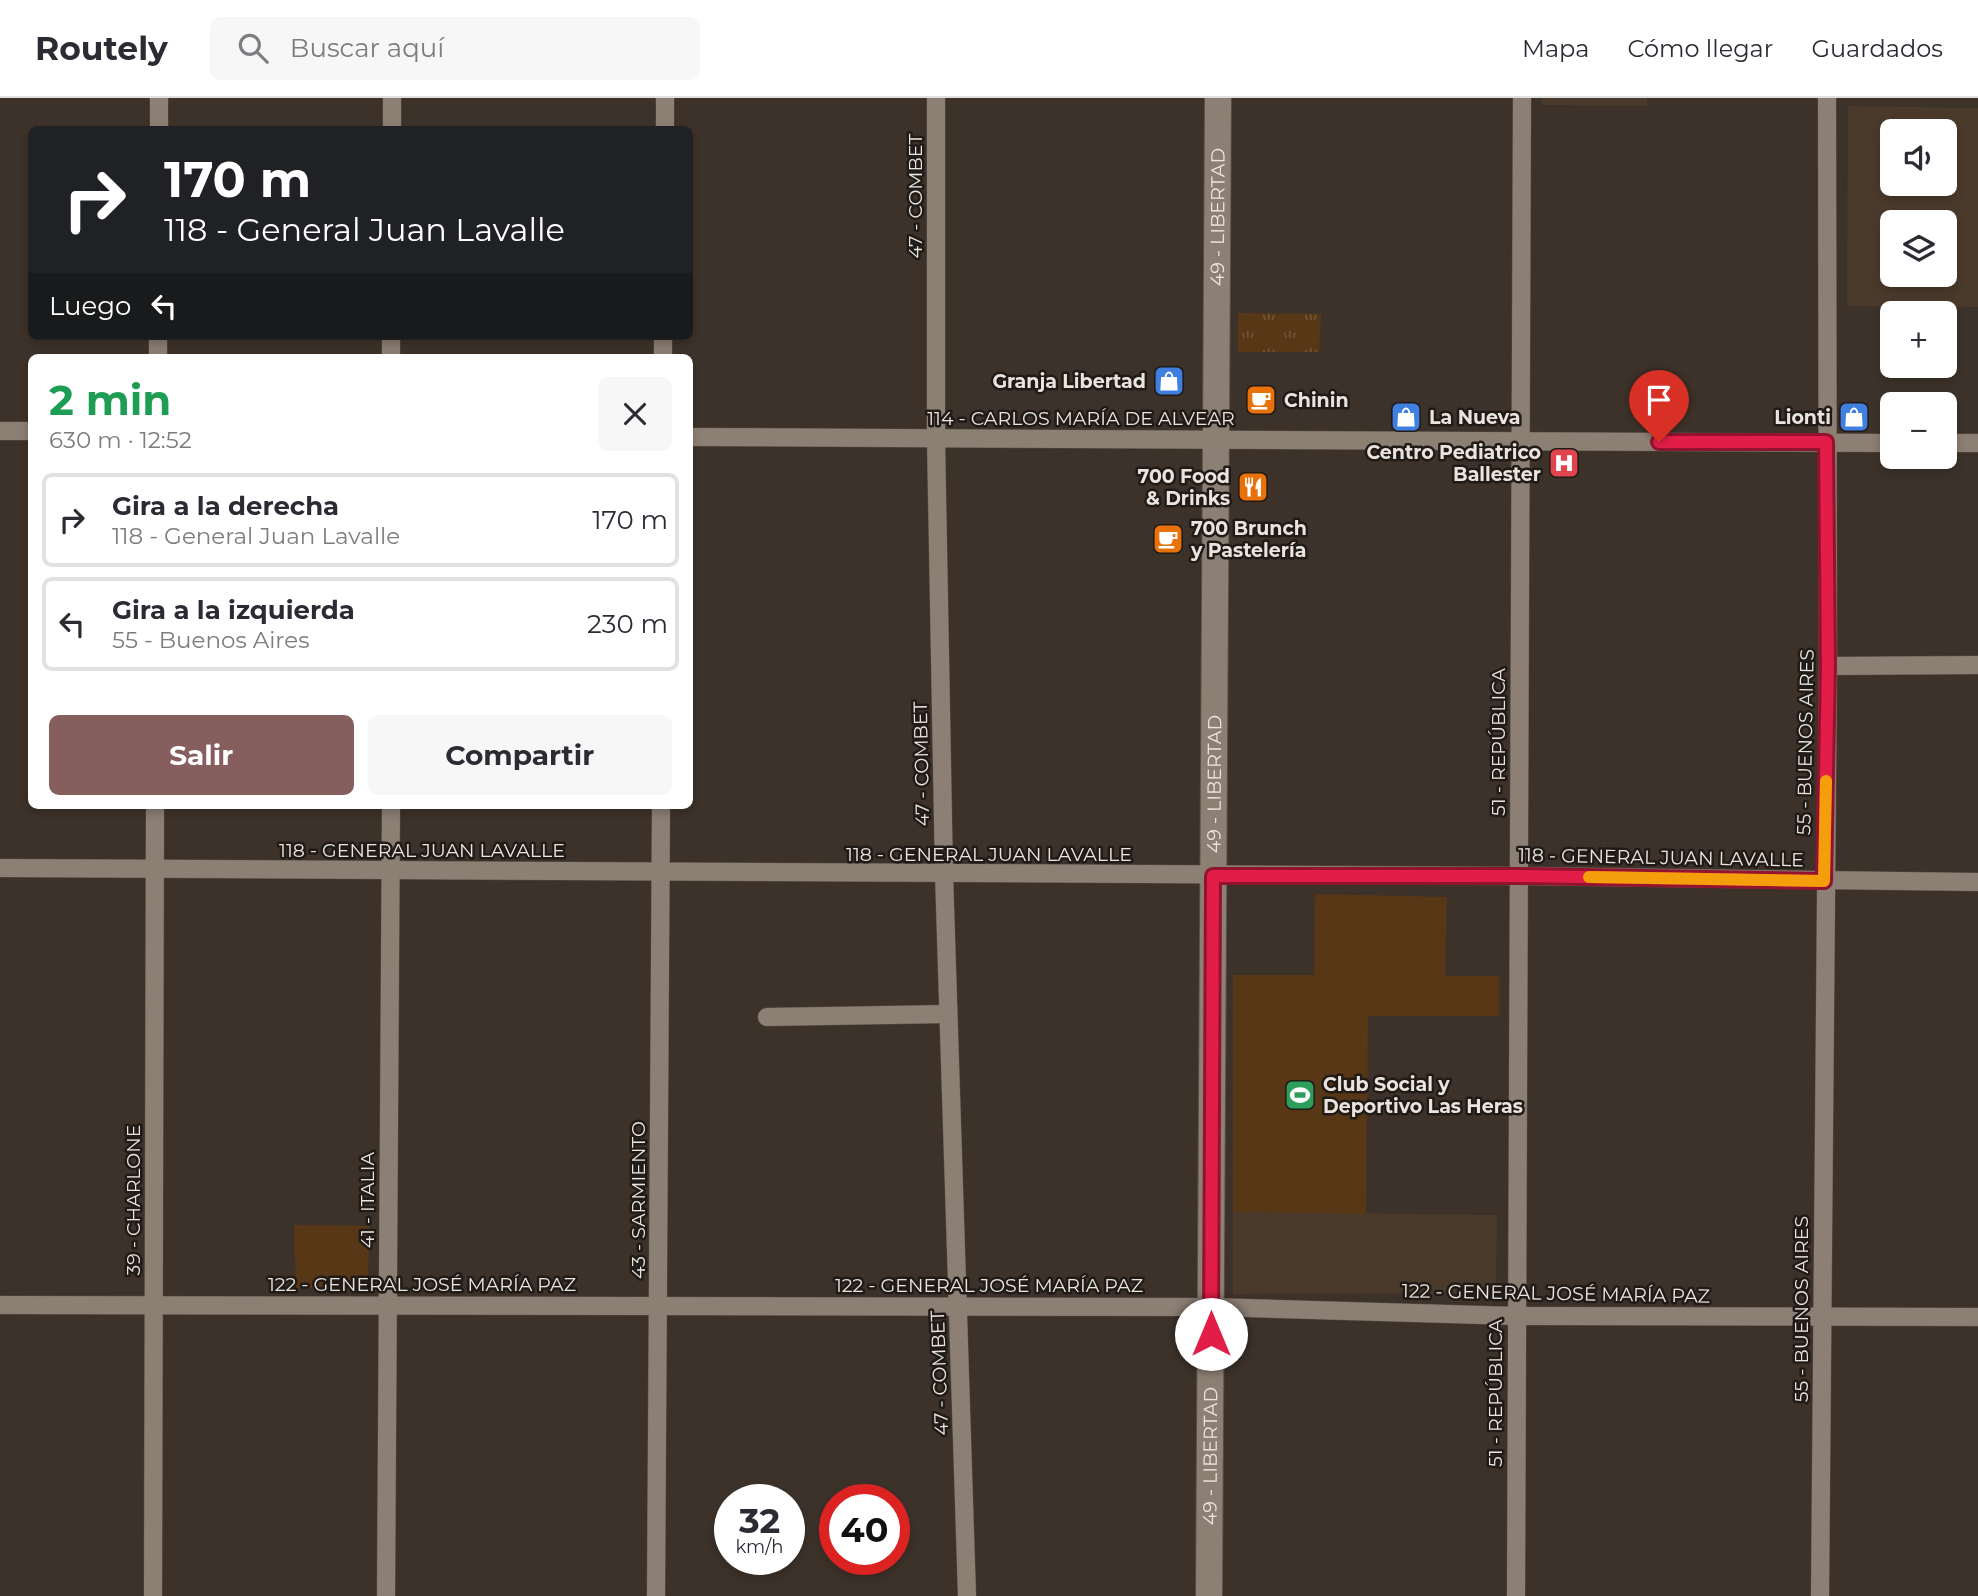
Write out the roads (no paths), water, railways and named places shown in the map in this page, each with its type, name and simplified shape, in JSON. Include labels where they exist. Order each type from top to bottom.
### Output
[{"type":"street","points":[[159,98],[159,126]]},
{"type":"street","points":[[392,98],[392,126]]},
{"type":"street","points":[[665,98],[665,126]]},
{"type":"street","name":"47 - COMBET","points":[[936,98],[936,439],[944,874],[967,1596]]},
{"type":"street","name":"49 - LIBERTAD","points":[[1209,1596],[1218,98]]},
{"type":"street","name":"51 - REPÚBLICA","points":[[1516,1596],[1522,98]]},
{"type":"street","name":"55 - BUENOS AIRES","points":[[1820,1596],[1824,881],[1828,666],[1827,98]]},
{"type":"street","points":[[0,431],[28,431]]},
{"type":"street","name":"114 - CARLOS MARÍA DE ALVEAR","points":[[693,437],[1880,443]]},
{"type":"street","points":[[1957,443],[1978,443]]},
{"type":"street","points":[[1828,666],[1978,664]]},
{"type":"street","name":"39 - CHARLONE","points":[[153,1596],[155,809]]},
{"type":"street","name":"41 - ITALIA","points":[[386,1596],[391,809]]},
{"type":"street","name":"43 - SARMIENTO","points":[[656,1596],[661,809]]},
{"type":"street","name":"118 - GENERAL JUAN LAVALLE","points":[[0,868],[1518,876],[1978,882]]},
{"type":"street","points":[[767,1017],[948,1014]]},
{"type":"street","name":"122 - GENERAL JOSÉ MARÍA PAZ","points":[[0,1305],[154,1303],[388,1306],[1211,1307],[1517,1316],[1978,1317]]},
{"type":"place","name":"Granja Libertad","points":[[1169,381]]},
{"type":"place","name":"Chinin","points":[[1261,400]]},
{"type":"place","name":"La Nueva","points":[[1406,417]]},
{"type":"place","name":"Lionti","points":[[1854,417]]},
{"type":"place","name":"Centro Pediatrico Ballester","points":[[1564,463]]},
{"type":"place","name":"700 Food & Drinks","points":[[1253,487]]},
{"type":"place","name":"700 Brunch y Pastelería","points":[[1168,539]]},
{"type":"place","name":"Club Social y Deportivo Las Heras","points":[[1300,1095]]}]
